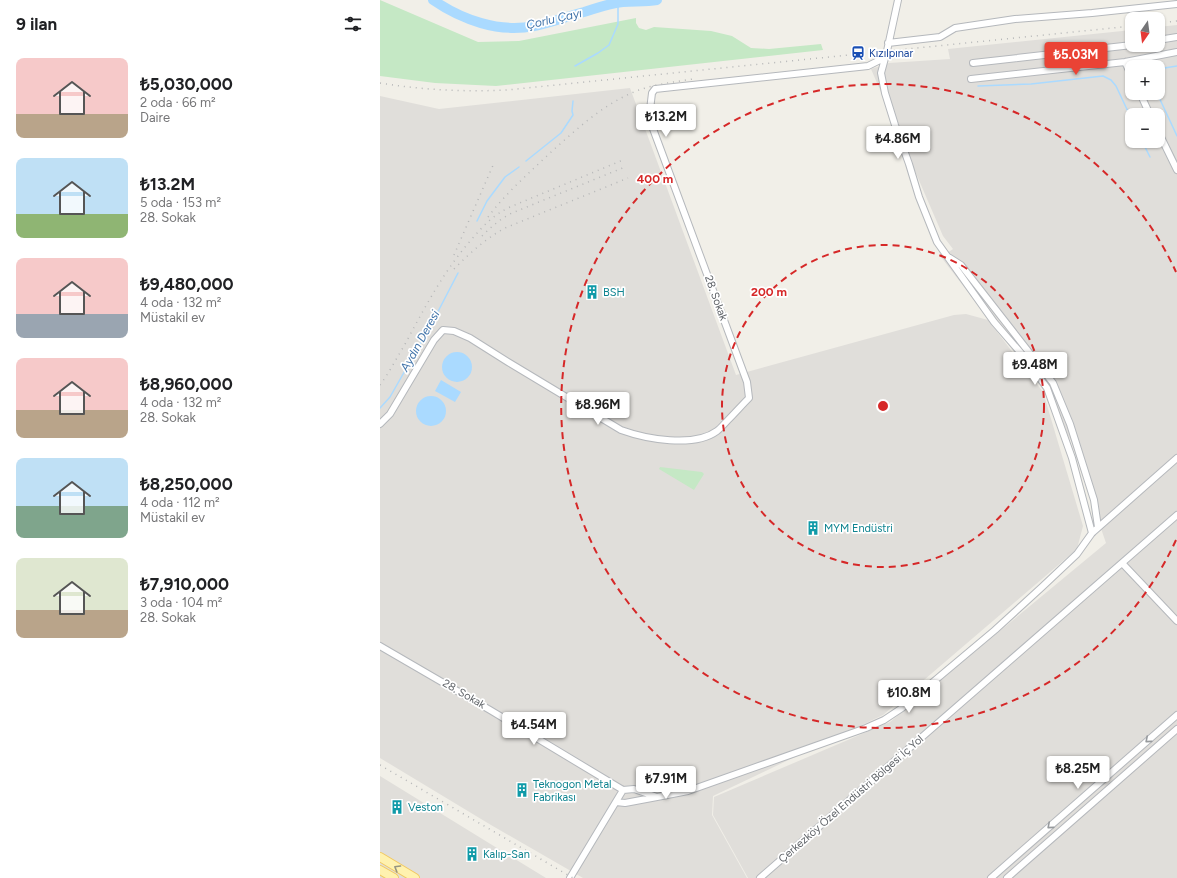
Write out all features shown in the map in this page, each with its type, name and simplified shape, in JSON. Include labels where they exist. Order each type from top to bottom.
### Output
[{"type":"main road","points":[[380,857],[415,878]]},
{"type":"main road","points":[[380,870],[394,878]]},
{"type":"street","points":[[898,0],[886,57],[881,73],[885,93],[919,197],[937,242],[994,322],[1026,359],[1047,388],[1072,458],[1092,533]]},
{"type":"street","points":[[1153,7],[1170,0]]},
{"type":"street","points":[[888,43],[940,37],[955,28],[1015,19],[1177,4]]},
{"type":"street","points":[[1165,39],[1177,37]]},
{"type":"street","points":[[973,63],[1125,46]]},
{"type":"street","points":[[1135,60],[1177,52]]},
{"type":"street","name":"28. Sokak","points":[[380,424],[390,414],[434,340],[443,330],[454,330],[470,338],[621,430],[635,435],[664,440],[690,440],[707,436],[717,431],[749,398],[747,382],[649,118],[652,93],[655,89],[868,66],[886,57]]},
{"type":"street","points":[[971,79],[1125,62]]},
{"type":"street","points":[[1165,145],[1177,170]]},
{"type":"street","points":[[947,256],[961,265],[1053,383],[1070,424],[1094,500],[1098,527]]},
{"type":"street","points":[[616,802],[625,802],[688,791],[852,733],[884,720],[902,708],[995,630],[1077,554],[1098,527],[1177,458]]},
{"type":"street","name":"Çerkezköy Özel Endüstri Bölgesi İç Yol","points":[[760,878],[1177,515]]},
{"type":"street","points":[[1122,563],[1177,621]]},
{"type":"street","name":"28. Sokak","points":[[380,646],[623,790]]},
{"type":"street","points":[[991,878],[1177,715]]},
{"type":"street","points":[[1007,878],[1177,729]]},
{"type":"street","points":[[570,878],[623,790],[634,789],[657,797]]},
{"type":"shaded area","points":[[1177,25],[1177,878],[748,878],[713,815],[714,797],[890,722],[1106,543],[1071,441],[1044,391],[941,257],[953,249],[943,236],[871,69],[889,63],[950,59],[948,49],[1125,31],[1125,52],[1165,52],[1165,26]]},
{"type":"shaded area","points":[[630,88],[736,375],[954,315],[966,314],[988,320],[1043,392],[1083,526],[1077,549],[883,715],[713,796],[712,815],[747,878],[583,878],[380,758],[380,96],[439,109]]},
{"type":"shaded area","points":[[380,776],[546,878],[380,878]]},
{"type":"green space","points":[[380,0],[478,42],[519,41],[636,18],[636,23],[639,28],[646,30],[654,27],[711,31],[732,36],[751,48],[769,49],[821,44],[823,50],[496,86],[435,83],[380,76]]},
{"type":"green space","points":[[660,467],[702,472],[704,474],[694,490],[659,469]]},
{"type":"water","points":[[457,352],[468,356],[472,367],[468,378],[457,382],[446,378],[442,367],[446,356]]},
{"type":"water","points":[[441,380],[461,392],[455,402],[435,391]]},
{"type":"water","points":[[431,396],[442,400],[446,411],[442,422],[431,426],[420,422],[416,411],[420,400]]},
{"type":"waterway","name":"Çorlu Çayı","points":[[433,0],[468,19],[508,28],[521,28],[547,23],[613,3],[657,0]]},
{"type":"waterway","points":[[575,66],[609,45],[618,24],[618,3]]},
{"type":"waterway","points":[[1165,68],[1177,66]]},
{"type":"waterway","points":[[978,86],[1031,84],[1103,76],[1111,80],[1116,86],[1126,108]]},
{"type":"waterway","points":[[1160,100],[1177,136]]},
{"type":"waterway","name":"Aydın Deresi","points":[[526,161],[561,133],[573,115],[573,101]]},
{"type":"waterway","points":[[1146,148],[1150,157]]},
{"type":"waterway","name":"Aydın Deresi","points":[[477,221],[487,201],[505,177],[519,167]]},
{"type":"waterway","name":"Aydın Deresi","points":[[380,408],[390,397],[431,325],[458,273]]},
{"type":"railway","points":[[1165,22],[1177,21]]},
{"type":"railway","points":[[380,83],[444,90],[507,90],[1125,27]]},
{"type":"railway","points":[[488,217],[525,176],[581,126],[603,109],[626,95],[639,90],[693,79]]},
{"type":"railway","points":[[380,385],[443,278],[461,252],[489,221],[510,207],[623,160]]},
{"type":"railway","points":[[454,255],[494,163]]},
{"type":"railway","points":[[482,236],[496,223],[512,213],[625,167]]},
{"type":"railway","points":[[454,269],[478,247],[505,228],[628,178]]},
{"type":"railway","points":[[380,765],[573,878]]},
{"type":"place","name":"Kızılpınar","points":[[858,53]]},
{"type":"place","name":"BSH","points":[[592,292]]},
{"type":"place","name":"MYM Endüstri","points":[[813,528]]},
{"type":"place","name":"Teknogon Metal Fabrikası","points":[[522,790]]},
{"type":"place","name":"Veston","points":[[397,807]]},
{"type":"place","name":"Kalıp-San","points":[[472,854]]}]
